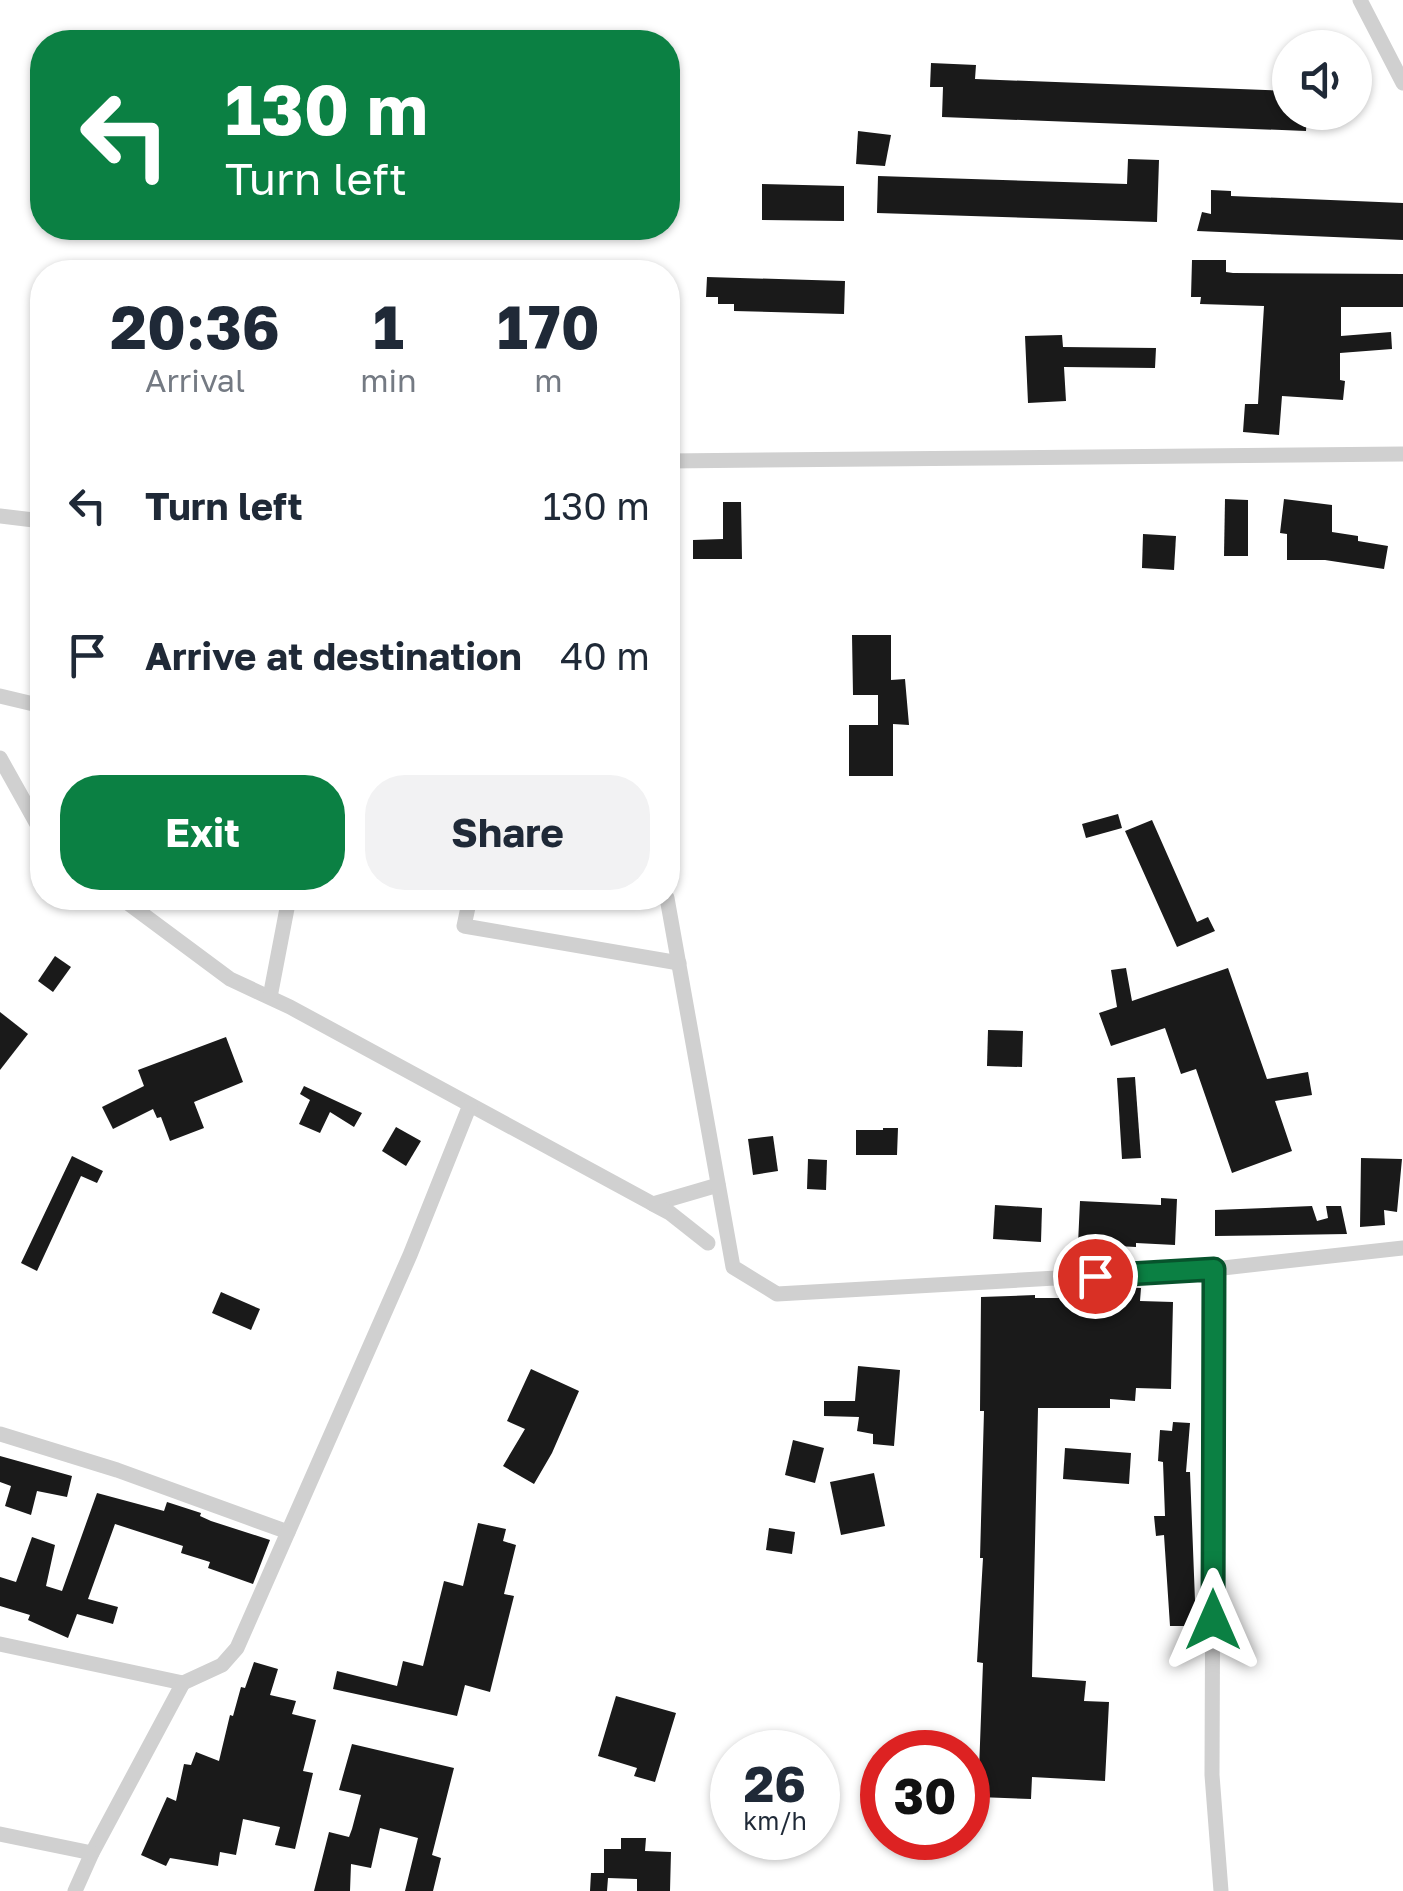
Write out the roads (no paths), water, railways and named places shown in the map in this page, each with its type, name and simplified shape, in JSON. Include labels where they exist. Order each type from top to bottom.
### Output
[{"type":"street","points":[[1360,0],[1403,83]]},
{"type":"street","points":[[680,461],[1403,454]]},
{"type":"street","points":[[0,516],[30,520]]},
{"type":"street","points":[[0,696],[30,703]]},
{"type":"street","points":[[0,758],[30,812]]},
{"type":"street","points":[[146,910],[230,979],[670,1213],[708,1242]]},
{"type":"street","points":[[270,998],[287,910]]},
{"type":"street","points":[[467,910],[464,926],[679,963]]},
{"type":"street","points":[[670,910],[733,1267],[777,1294],[1214,1269],[1403,1248]]},
{"type":"street","points":[[0,1644],[183,1683],[222,1666],[238,1648],[410,1255],[470,1105]]},
{"type":"street","points":[[653,1204],[718,1185]]},
{"type":"street","points":[[1214,1269],[1212,1776],[1221,1891]]},
{"type":"street","points":[[0,1434],[117,1470],[288,1532]]},
{"type":"street","points":[[76,1891],[183,1683]]},
{"type":"street","points":[[0,1834],[92,1854]]}]
